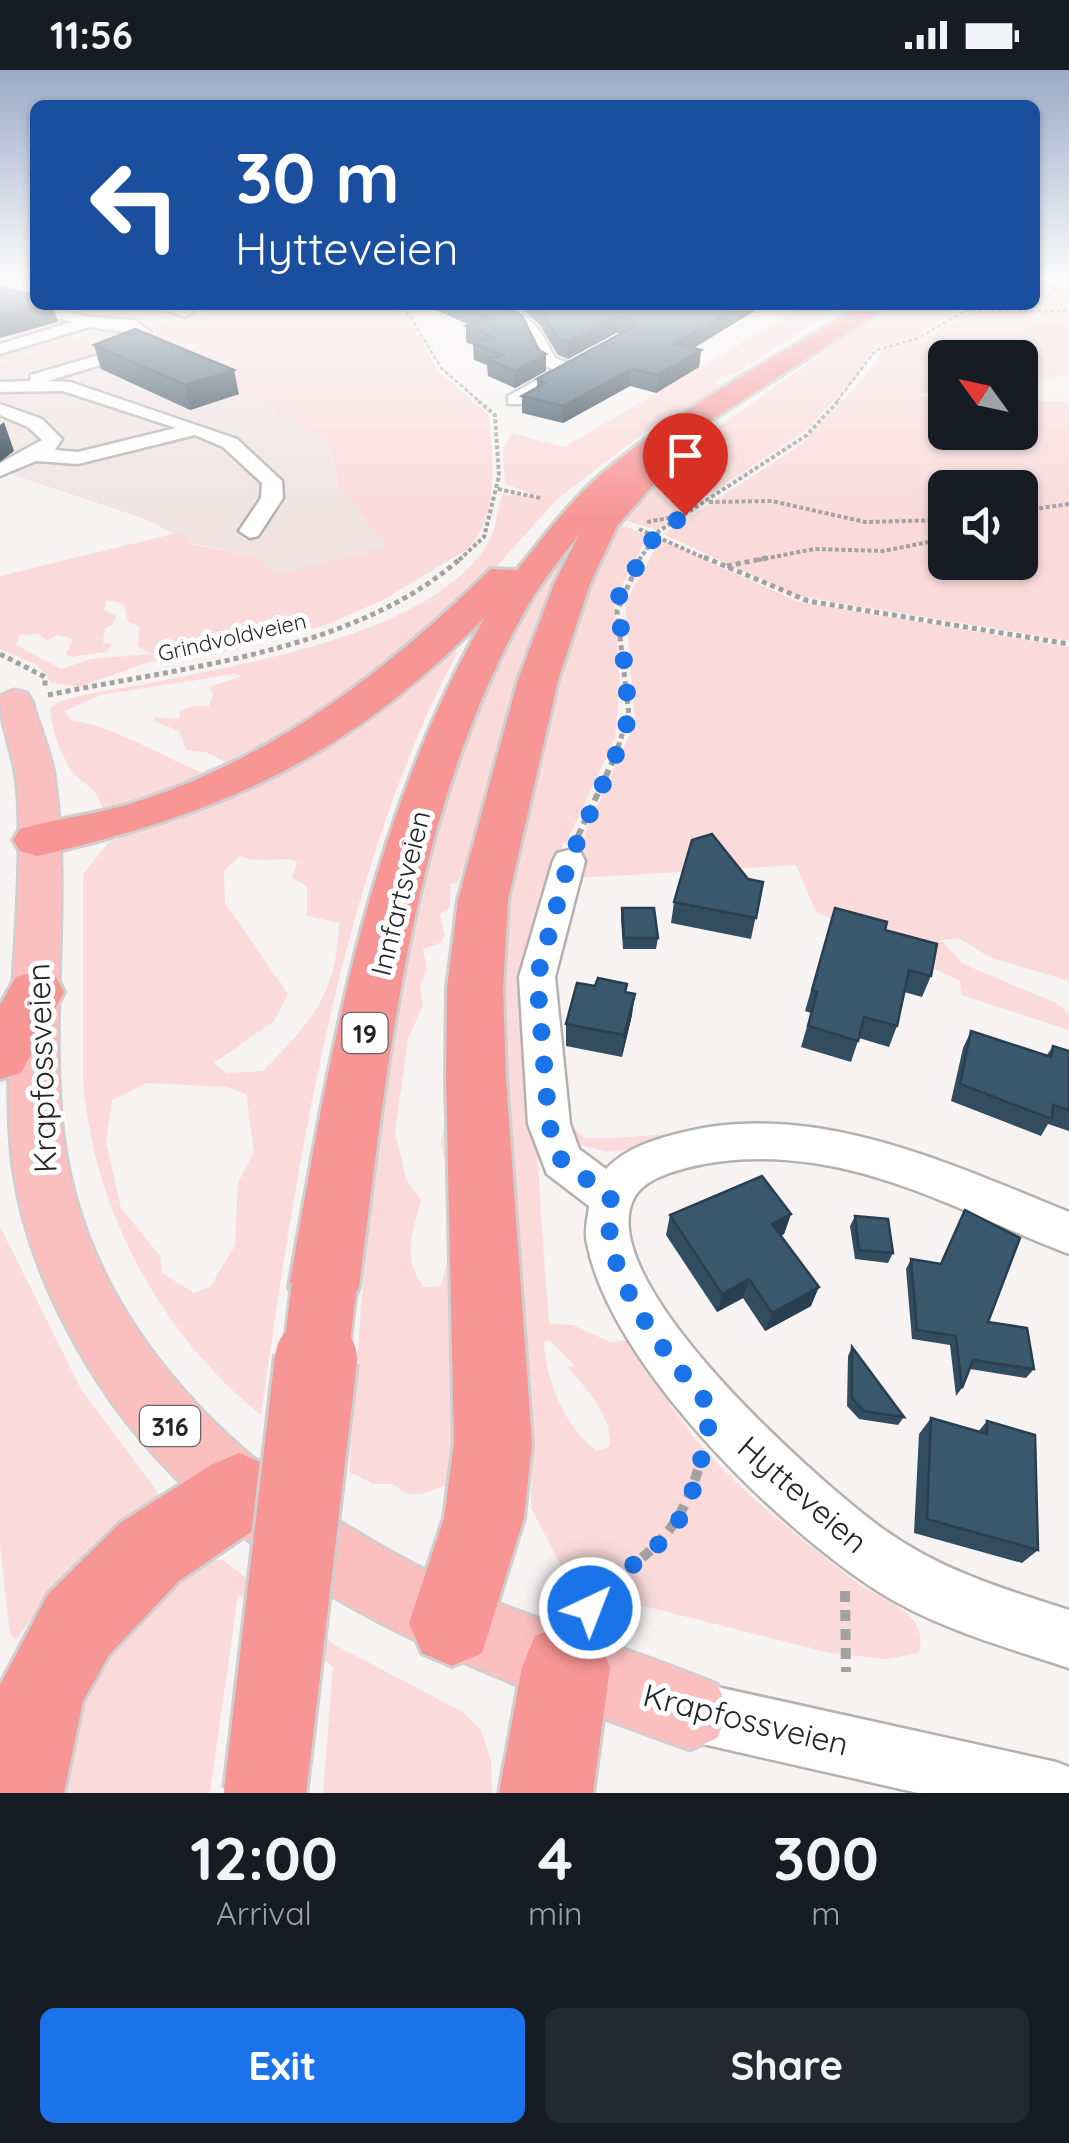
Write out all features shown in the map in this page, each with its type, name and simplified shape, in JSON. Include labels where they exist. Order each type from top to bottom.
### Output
[{"type":"highway","name":"Innfartsveien","points":[[265,1793],[324,1287],[362,1046],[398,881],[428,784],[500,620],[552,514],[624,472],[672,436],[796,357]]},
{"type":"highway","points":[[452,1622],[484,1518],[493,1443],[476,1078],[475,988],[483,900],[538,680],[572,584],[602,523],[666,453],[672,436]]},
{"type":"highway","points":[[37,840],[161,810],[248,773],[333,726],[392,684],[441,642],[518,563],[552,514]]},
{"type":"highway","points":[[0,1056],[36,992]]},
{"type":"highway","points":[[17,1793],[43,1690],[86,1609],[136,1558],[239,1493]]},
{"type":"highway","points":[[546,1793],[578,1638]]},
{"type":"highway","points":[[0,1760],[3,1793]]},
{"type":"main road","name":"Krapfossveien","points":[[15,697],[36,778],[40,1164],[60,1257],[120,1362],[181,1441],[239,1493],[283,1530],[370,1584],[452,1622],[578,1638],[690,1711]]},
{"type":"main road","points":[[0,778],[37,840]]},
{"type":"street","points":[[27,385],[112,357]]},
{"type":"street","points":[[514,400],[577,365],[548,361],[546,357]]},
{"type":"street","points":[[0,387],[64,386],[230,442],[272,481],[272,498],[250,531]]},
{"type":"street","points":[[0,409],[35,423],[52,439],[46,450],[0,470]]},
{"type":"street","points":[[35,455],[93,455],[197,429]]},
{"type":"street","points":[[569,861],[537,978],[549,1124],[562,1161],[611,1197],[641,1164],[680,1149],[744,1141],[808,1144],[866,1156],[1069,1233]]},
{"type":"street","name":"Hytteveien","points":[[611,1197],[607,1236],[614,1259],[641,1312],[712,1409],[754,1457],[844,1535],[932,1590],[1069,1638]]},
{"type":"street","name":"Krapfossveien","points":[[690,1711],[1056,1793]]},
{"type":"path","name":"Grindvoldveien","points":[[15,697],[274,649],[380,612],[440,577],[479,546],[498,490],[493,411],[441,368],[435,357]]},
{"type":"path","points":[[569,861],[627,724],[618,598],[656,534],[807,435],[860,376],[871,357]]},
{"type":"path","points":[[498,490],[552,514]]},
{"type":"path","points":[[702,503],[760,500],[865,522],[928,520]]},
{"type":"path","points":[[1038,508],[1069,504]]},
{"type":"path","points":[[636,522],[685,515]]},
{"type":"path","points":[[656,534],[772,590],[808,601],[1069,644]]},
{"type":"path","points":[[726,566],[814,549],[883,550],[928,541]]},
{"type":"path","points":[[0,654],[45,677],[15,697]]},
{"type":"path","points":[[578,1638],[593,1592],[656,1550],[682,1522],[694,1492],[712,1409]]},
{"type":"path","points":[[844,1535],[846,1672]]},
{"type":"shaded area","points":[[0,357],[188,357],[174,362],[246,392],[330,444],[339,489],[390,546],[280,576],[249,555],[195,544],[145,519],[5,472],[0,475]]},
{"type":"shaded area","points":[[19,357],[77,357],[23,362],[0,373],[0,364]]},
{"type":"shaded area","points":[[185,357],[430,357],[437,370],[489,415],[492,484],[479,534],[469,548],[383,600],[323,626],[228,651],[149,662],[79,687],[52,683],[37,665],[0,649],[0,576],[177,533],[195,545],[249,555],[280,575],[389,546],[339,489],[330,444],[246,392],[172,361]],"holes":[[[107,600],[124,604],[128,622],[139,626],[138,646],[151,654],[91,659],[61,669],[16,645],[20,635],[39,634],[47,641],[57,635],[73,639],[66,654],[70,657],[107,652],[111,644],[103,643],[105,628],[113,624],[116,616],[104,610]]]},
{"type":"shaded area","points":[[717,357],[761,357],[716,380],[715,384],[725,385],[653,426],[557,499],[473,593],[377,682],[190,789],[102,808],[94,791],[68,765],[51,717],[50,709],[57,703],[328,642],[378,624],[422,602],[460,576],[487,545],[503,494],[541,497],[505,484],[503,451],[511,433],[564,447]],"holes":[[[234,674],[242,676],[209,687],[213,694],[209,706],[181,711],[179,719],[155,717],[154,721],[179,731],[186,750],[205,752],[226,762],[201,772],[117,734],[71,721],[65,711],[100,695]]]},
{"type":"shaded area","points":[[816,357],[868,357],[808,429],[656,530],[621,519],[662,472]]},
{"type":"shaded area","points":[[877,357],[928,357],[928,392],[915,395],[928,398],[928,450],[1038,450],[1038,402],[1069,402],[1069,641],[797,596],[663,534],[802,444],[863,379]]},
{"type":"shaded area","points":[[1038,357],[1069,357],[1069,374],[1038,380]]},
{"type":"shaded area","points":[[618,524],[648,535],[614,602],[620,685],[615,738],[566,844],[563,842],[549,901],[541,961],[535,1082],[549,1324],[573,1325],[610,1342],[634,1340],[672,1407],[710,1456],[754,1499],[849,1577],[910,1616],[920,1638],[919,1653],[886,1659],[830,1653],[584,1591],[560,1564],[531,1508],[532,1455],[520,1358],[496,948],[518,817],[583,586]],"holes":[[[550,1340],[576,1367],[568,1366],[597,1404],[610,1434],[610,1446],[597,1451],[576,1430],[559,1402],[548,1372],[544,1342]]]},
{"type":"shaded area","points":[[660,540],[799,602],[1069,647],[1069,981],[989,957],[959,938],[941,940],[963,964],[1056,1003],[1069,1014],[1069,1030],[961,995],[960,981],[816,912],[796,865],[578,878],[586,830],[635,723],[625,603]]},
{"type":"shaded area","points":[[567,547],[574,549],[525,692],[456,1461],[447,1485],[423,1494],[406,1494],[393,1484],[374,1484],[349,1472],[365,1256],[390,1041],[435,830],[469,728],[512,628]],"holes":[[[471,848],[454,951],[448,963],[452,989],[445,1022],[450,1096],[441,1143],[449,1182],[450,1248],[441,1286],[424,1287],[411,1256],[421,1200],[406,1179],[395,1132],[408,1039],[423,1005],[420,986],[427,969],[423,949],[440,943],[445,936],[440,914],[450,907],[451,883],[457,884]]]},
{"type":"shaded area","points":[[450,648],[457,653],[416,739],[353,926],[308,1124],[261,1415],[192,1346],[137,1265],[100,1174],[83,1078],[83,874],[108,843],[234,790]],"holes":[[[240,856],[297,862],[292,878],[307,886],[307,916],[339,923],[327,989],[308,1021],[263,1071],[227,1073],[214,1063],[274,1021],[288,994],[225,903],[224,871]],[[147,1083],[228,1087],[246,1094],[254,1152],[238,1182],[235,1245],[211,1286],[194,1293],[162,1273],[160,1256],[121,1208],[106,1142],[112,1100]]]},
{"type":"shaded area","points":[[560,1066],[571,1125],[584,1138],[800,1126],[609,1152],[571,1143]]},
{"type":"shaded area","points":[[0,1226],[81,1389],[159,1494],[89,1551],[50,1592],[16,1640],[10,1634],[0,1545]]},
{"type":"shaded area","points":[[223,1560],[335,1645],[461,1711],[481,1730],[491,1761],[492,1793],[323,1793],[333,1667],[238,1594],[210,1793],[45,1793],[69,1701],[188,1563]]},
{"type":"building","points":[[122,357],[204,357],[234,370],[185,385]]},
{"type":"building","points":[[493,357],[540,357],[515,371],[487,359]]},
{"type":"building","points":[[577,357],[688,357],[658,375],[631,369],[563,406],[522,396],[545,383],[537,379]]},
{"type":"building","points":[[712,834],[748,879],[763,882],[756,918],[674,902],[692,840]]},
{"type":"building","points":[[622,908],[654,908],[658,938],[624,938]]},
{"type":"building","points":[[835,908],[887,922],[885,930],[937,944],[931,976],[909,970],[897,1026],[864,1017],[858,1041],[808,1026],[817,992],[812,990]]},
{"type":"building","points":[[598,978],[627,984],[625,992],[635,994],[624,1035],[566,1024],[577,983],[595,986]]},
{"type":"building","points":[[971,1031],[1051,1057],[1053,1046],[1069,1051],[1069,1110],[1053,1105],[1052,1119],[960,1084]]},
{"type":"building","points":[[762,1176],[791,1214],[772,1224],[819,1287],[772,1313],[749,1279],[722,1294],[670,1215]]},
{"type":"building","points":[[965,1210],[1020,1238],[988,1322],[1027,1328],[1034,1369],[973,1360],[962,1388],[956,1336],[917,1330],[911,1259],[941,1264]]},
{"type":"building","points":[[855,1216],[888,1219],[893,1253],[859,1250]]},
{"type":"building","points":[[852,1347],[904,1417],[864,1411],[852,1398]]},
{"type":"building","points":[[931,1418],[987,1434],[987,1421],[1035,1435],[1038,1550],[927,1519]]},
{"type":"route","points":[[590,1608],[593,1592],[656,1550],[682,1522],[694,1492],[712,1409],[641,1312],[614,1259],[607,1236],[611,1197],[562,1161],[557,1151],[549,1124],[537,978],[569,861],[622,741],[629,715],[618,598],[656,534],[685,515]]}]
